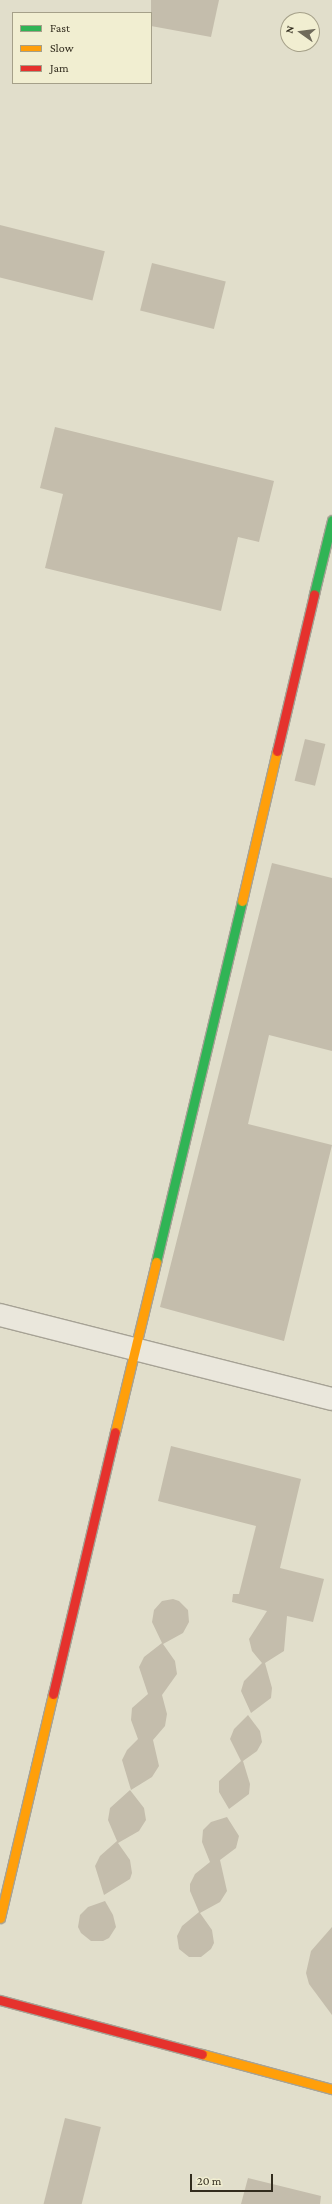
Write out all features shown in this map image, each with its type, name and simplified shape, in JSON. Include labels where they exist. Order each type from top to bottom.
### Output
[{"type":"street","points":[[0,1918],[332,520]]},
{"type":"street","points":[[0,1315],[136,1348],[332,1399]]},
{"type":"street","points":[[0,2000],[332,2089]]},
{"type":"building","points":[[151,0],[219,0],[211,37],[152,26]]},
{"type":"building","points":[[0,225],[105,251],[92,301],[0,278]]},
{"type":"building","points":[[152,263],[226,281],[214,329],[140,311]]},
{"type":"building","points":[[55,427],[274,481],[259,542],[238,537],[221,611],[45,568],[63,494],[40,488]]},
{"type":"building","points":[[305,739],[325,744],[315,786],[295,781]]},
{"type":"building","points":[[272,863],[332,878],[332,1051],[269,1035],[248,1124],[332,1145],[284,1341],[160,1307]]},
{"type":"building","points":[[171,1446],[301,1479],[280,1568],[324,1579],[313,1622],[287,1616],[284,1651],[265,1663],[272,1688],[271,1698],[251,1713],[241,1691],[244,1681],[262,1663],[252,1651],[249,1639],[267,1611],[232,1602],[233,1594],[239,1594],[256,1526],[158,1501]]},
{"type":"building","points":[[173,1599],[179,1601],[188,1610],[189,1622],[183,1633],[163,1644],[175,1661],[177,1674],[162,1695],[167,1714],[165,1726],[153,1740],[159,1766],[152,1777],[131,1790],[122,1760],[127,1750],[138,1739],[131,1720],[132,1708],[148,1694],[139,1667],[144,1657],[162,1643],[152,1622],[154,1610],[162,1601]]},
{"type":"building","points":[[248,1715],[260,1731],[262,1742],[257,1751],[243,1761],[250,1784],[249,1794],[229,1809],[219,1792],[219,1781],[241,1761],[230,1739],[234,1729]]},
{"type":"building","points":[[130,1790],[144,1808],[146,1820],[139,1831],[118,1843],[130,1860],[132,1873],[130,1879],[104,1895],[95,1866],[100,1856],[117,1841],[108,1820],[110,1808]]},
{"type":"building","points":[[227,1817],[239,1836],[236,1848],[220,1860],[227,1891],[220,1902],[200,1913],[212,1930],[214,1943],[211,1949],[201,1957],[189,1957],[179,1949],[177,1936],[182,1926],[199,1912],[190,1891],[190,1884],[195,1874],[210,1862],[202,1842],[203,1830],[211,1822]]},
{"type":"building","points":[[105,1901],[113,1915],[116,1927],[109,1938],[103,1941],[91,1941],[81,1933],[78,1927],[80,1915],[88,1907]]},
{"type":"building","points":[[332,1927],[332,2015],[309,1984],[306,1973],[311,1951]]},
{"type":"building","points":[[65,2118],[101,2127],[82,2204],[44,2204]]},
{"type":"building","points":[[248,2178],[321,2196],[320,2204],[241,2204]]},
{"type":"traffic: fast","points":[[314,594],[332,520]]},
{"type":"traffic: fast","points":[[156,1262],[242,901]]},
{"type":"traffic: slow","points":[[242,901],[277,751]]},
{"type":"traffic: slow","points":[[115,1432],[156,1262]]},
{"type":"traffic: slow","points":[[0,1918],[53,1694]]},
{"type":"traffic: slow","points":[[202,2054],[332,2089]]},
{"type":"traffic: jam","points":[[277,751],[314,594]]},
{"type":"traffic: jam","points":[[53,1694],[115,1432]]},
{"type":"traffic: jam","points":[[0,2000],[202,2054]]}]
